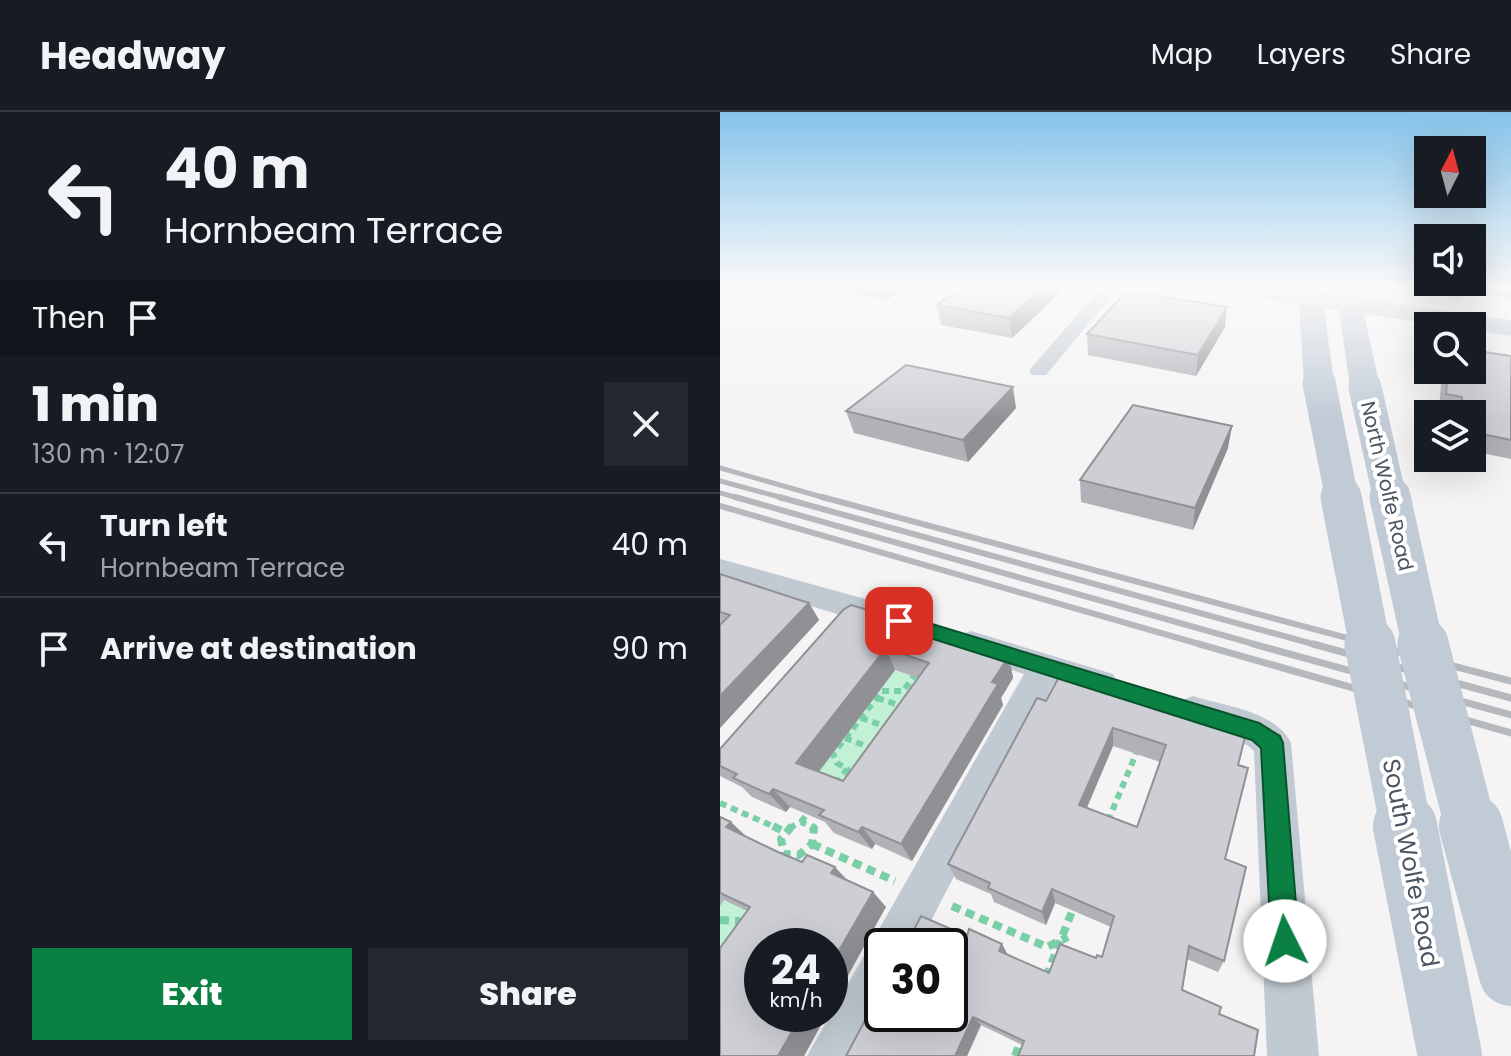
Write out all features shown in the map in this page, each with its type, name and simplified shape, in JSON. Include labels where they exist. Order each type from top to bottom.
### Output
[{"type":"main road","name":"South Wolfe Road","points":[[1314,332],[1319,383],[1450,1056]]},
{"type":"main road","name":"North Wolfe Road","points":[[1355,332],[1432,684],[1511,974]]},
{"type":"street","points":[[1039,371],[1072,332]]},
{"type":"street","points":[[720,569],[843,618],[932,631],[1259,733],[1272,743],[1293,1056]]},
{"type":"street","points":[[903,928],[1045,667]]},
{"type":"street","points":[[833,1056],[864,1000]]},
{"type":"path","points":[[903,691],[932,631]]},
{"type":"path","points":[[856,771],[837,763],[833,754],[882,691],[903,691],[911,696]]},
{"type":"path","points":[[1105,831],[1143,697]]},
{"type":"path","points":[[877,698],[916,711]]},
{"type":"path","points":[[861,718],[901,733]]},
{"type":"path","points":[[845,738],[886,753]]},
{"type":"path","points":[[836,796],[833,789],[847,769]]},
{"type":"path","points":[[720,803],[785,832]]},
{"type":"path","points":[[773,862],[781,851],[780,842],[785,832],[801,822],[815,803]]},
{"type":"path","points":[[786,867],[794,856],[809,849],[815,838],[814,828],[822,817]]},
{"type":"path","points":[[1109,819],[1124,824]]},
{"type":"path","points":[[801,822],[814,828]]},
{"type":"path","points":[[781,851],[794,856]]},
{"type":"path","points":[[1044,982],[1078,896]]},
{"type":"path","points":[[740,921],[746,912]]},
{"type":"path","points":[[720,920],[740,921]]},
{"type":"path","points":[[740,921],[744,928]]},
{"type":"path","points":[[1015,1056],[1028,1024]]},
{"type":"green space","points":[[891,669],[941,686],[873,791],[810,782]]},
{"type":"green space","points":[[720,898],[776,924],[773,928],[744,928],[744,973],[720,1009]]},
{"type":"building","points":[[1089,332],[1212,332],[1198,355],[1087,334]]},
{"type":"building","points":[[1486,352],[1511,356],[1511,440],[1486,435],[1486,400],[1462,400],[1462,397],[1446,394],[1447,384],[1486,384]]},
{"type":"building","points":[[906,365],[1013,387],[963,440],[846,411]]},
{"type":"building","points":[[1133,405],[1232,426],[1195,508],[1080,480]]},
{"type":"building","points":[[720,574],[809,603],[720,696],[720,625],[730,615],[720,612]]},
{"type":"building","points":[[851,605],[1008,652],[1006,655],[1009,656],[992,682],[998,684],[901,844],[862,827],[858,832],[819,815],[824,810],[773,789],[769,794],[733,778],[737,774],[720,766],[720,749],[843,610]],"holes":[[[886,648],[929,663],[843,781],[796,763]]]},
{"type":"building","points":[[1066,671],[1243,728],[1242,732],[1246,733],[1238,765],[1248,768],[1225,859],[1246,867],[1224,961],[1189,946],[1182,990],[1221,1007],[1219,1014],[1258,1030],[1254,1056],[1018,1056],[1024,1041],[973,1017],[968,1028],[969,929],[1002,944],[999,951],[1049,973],[1060,944],[1096,958],[1097,955],[1102,957],[1114,916],[1052,889],[1042,912],[988,888],[990,883],[948,864],[1037,698],[1046,701],[1060,675]],"holes":[[[1113,728],[1166,745],[1137,827],[1079,805]]]},
{"type":"building","points":[[720,817],[731,822],[726,827],[802,862],[807,855],[835,867],[831,873],[873,892],[848,935],[848,928],[744,928],[744,1032],[792,1032],[778,1056],[720,1056],[720,948],[750,907],[720,893]]},
{"type":"building","points":[[921,916],[949,928],[915,928]]},
{"type":"building","points":[[864,1022],[864,1032],[966,1032],[955,1056],[846,1056]]},
{"type":"railway","points":[[720,468],[829,499]]},
{"type":"railway","points":[[720,481],[787,499]]},
{"type":"railway","points":[[720,493],[742,499]]},
{"type":"railway","points":[[735,497],[1261,646]]},
{"type":"railway","points":[[779,497],[1320,646]]},
{"type":"railway","points":[[822,497],[1377,646]]},
{"type":"railway","points":[[720,506],[1205,646]]},
{"type":"railway","points":[[1199,644],[1205,646]]},
{"type":"railway","points":[[1253,644],[1511,715]]},
{"type":"railway","points":[[1313,644],[1511,698]]},
{"type":"railway","points":[[1369,644],[1511,681]]},
{"type":"railway","points":[[1205,646],[1511,733]]},
{"type":"route","points":[[899,621],[1259,733],[1272,743],[1285,941]]}]
